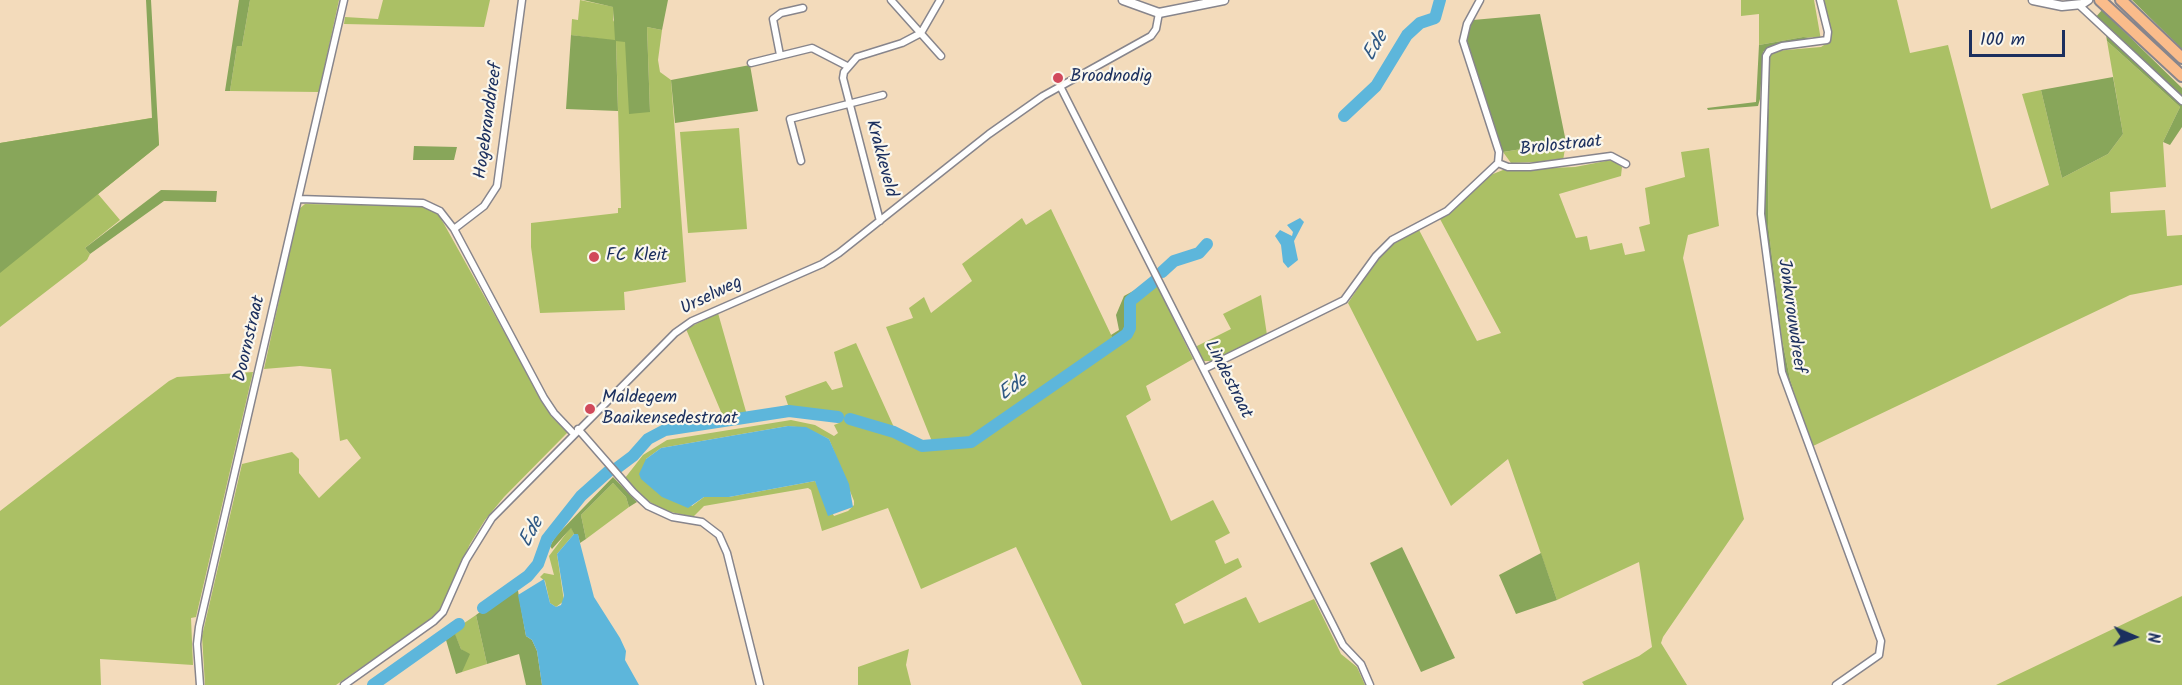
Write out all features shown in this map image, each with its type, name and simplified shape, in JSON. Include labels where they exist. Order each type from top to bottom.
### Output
[{"type":"highway","points":[[2100,0],[2182,76]]},
{"type":"highway","points":[[2121,0],[2182,58]]},
{"type":"street","name":"Doornstraat","points":[[200,685],[197,644],[199,627],[344,0]]},
{"type":"street","name":"Hogebranddreef","points":[[454,229],[484,206],[497,186],[522,0]]},
{"type":"street","points":[[891,0],[941,56]]},
{"type":"street","points":[[751,63],[812,48],[847,66],[857,57],[921,33],[940,0]]},
{"type":"street","points":[[1124,0],[1159,13],[1224,0]]},
{"type":"street","points":[[1204,369],[1344,300],[1376,256],[1392,240],[1447,211],[1498,163],[1500,157],[1463,41],[1467,24],[1480,0]]},
{"type":"street","name":"Jonkvrouwdreef","points":[[1820,0],[1828,32],[1827,40],[1782,46],[1769,51],[1766,56],[1761,214],[1782,372],[1881,640],[1879,655],[1836,685]]},
{"type":"street","points":[[2033,0],[2052,5],[2079,4],[2088,0]]},
{"type":"street","points":[[2079,4],[2182,101]]},
{"type":"street","points":[[780,55],[773,19],[781,13],[803,8]]},
{"type":"street","name":"Urselweg","points":[[344,685],[434,621],[443,612],[466,560],[492,518],[675,333],[692,321],[822,264],[989,134],[1060,86],[1151,36],[1156,29],[1159,13]]},
{"type":"street","name":"Krakkeveld","points":[[847,66],[843,78],[880,221]]},
{"type":"street","name":"Lindestraat","points":[[1060,86],[1343,645],[1361,664],[1370,685]]},
{"type":"street","name":"Krakkeveld","points":[[801,161],[790,119],[883,95]]},
{"type":"street","name":"Brolostraat","points":[[1498,163],[1513,167],[1548,166],[1611,156],[1619,158],[1626,164]]},
{"type":"street","points":[[299,199],[423,203],[440,211],[454,229],[554,413],[576,431],[648,506],[672,517],[702,522],[719,535],[727,553],[760,685]]},
{"type":"green space","points":[[146,0],[151,0],[159,145],[0,273],[0,143],[152,118]]},
{"type":"green space","points":[[239,0],[250,0],[242,46],[237,46],[230,91],[225,91]]},
{"type":"green space","points":[[250,0],[339,0],[319,92],[230,91],[237,46],[242,46]]},
{"type":"green space","points":[[383,0],[490,0],[484,27],[344,24],[345,17],[378,19]]},
{"type":"green space","points":[[580,0],[614,7],[613,20],[625,42],[650,112],[647,27],[662,30],[658,60],[660,72],[671,80],[686,282],[624,292],[625,310],[540,313],[531,247],[531,223],[618,213],[618,208],[621,208],[616,41],[571,35],[572,19],[578,20]]},
{"type":"green space","points":[[583,0],[668,0],[662,30],[647,27],[650,112],[629,114],[625,42],[616,41],[618,111],[566,109],[571,35],[615,40],[613,7]]},
{"type":"green space","points":[[1741,0],[1814,0],[1821,40],[1815,41],[1813,37],[1803,37],[1759,45],[1759,14],[1741,16]]},
{"type":"green space","points":[[1823,0],[1897,0],[1910,53],[1948,45],[1991,209],[2049,185],[2022,94],[2041,90],[2062,178],[2108,154],[2123,134],[2107,41],[2180,107],[2163,142],[2166,187],[2110,192],[2111,213],[2165,210],[2167,236],[2182,235],[2182,285],[2130,295],[1811,447],[1790,379],[1782,339],[1768,224],[1769,110],[1764,108],[1767,64],[1770,55],[1775,51],[1821,47],[1830,41],[1831,35]]},
{"type":"green space","points":[[2132,0],[2182,0],[2182,49]]},
{"type":"green space","points":[[2102,10],[2182,88],[2182,127],[2170,145],[2163,142],[2180,107],[2107,41],[2106,35],[2109,30],[2095,18]]},
{"type":"green space","points":[[1540,14],[1566,142],[1503,152],[1466,40],[1468,30],[1473,20]]},
{"type":"green space","points":[[1803,37],[1816,38],[1815,41],[1775,45],[1763,52],[1758,106],[1708,110],[1707,108],[1756,102],[1759,45]]},
{"type":"green space","points":[[750,65],[758,111],[675,123],[671,80]]},
{"type":"green space","points":[[2113,77],[2123,134],[2108,154],[2062,178],[2041,90]]},
{"type":"green space","points":[[1764,108],[1769,109],[1768,224],[1782,339],[1790,379],[1811,447],[1784,372],[1763,214]]},
{"type":"green space","points":[[157,117],[159,145],[98,194],[120,220],[85,248],[90,254],[87,260],[0,327],[0,143]]},
{"type":"green space","points":[[739,128],[747,229],[688,233],[680,132]]},
{"type":"green space","points":[[1566,142],[1563,161],[1511,163],[1503,152]]},
{"type":"green space","points":[[414,146],[457,147],[454,160],[413,160]]},
{"type":"green space","points":[[1709,148],[1719,226],[1688,235],[1683,258],[1744,519],[1663,637],[1661,643],[1687,685],[1584,685],[1582,682],[1639,656],[1652,647],[1639,562],[1557,600],[1508,459],[1451,506],[1348,303],[1378,258],[1394,240],[1418,228],[1477,341],[1501,333],[1440,219],[1453,211],[1488,176],[1503,170],[1575,167],[1611,160],[1618,164],[1622,167],[1621,176],[1559,194],[1576,238],[1587,236],[1590,250],[1622,243],[1625,255],[1645,251],[1639,227],[1650,224],[1645,188],[1685,177],[1681,152]]},
{"type":"green space","points":[[161,190],[217,191],[216,202],[164,201],[90,254],[85,248]]},
{"type":"green space","points":[[305,204],[418,206],[430,208],[439,215],[551,416],[568,432],[504,497],[485,520],[470,544],[440,609],[426,623],[336,685],[205,685],[202,636],[242,464],[292,452],[299,459],[299,473],[319,498],[361,458],[347,439],[340,441],[331,369],[300,366],[264,369],[299,209]]},
{"type":"green space","points":[[1051,209],[1115,343],[1129,330],[1127,310],[1131,301],[1138,297],[1135,290],[1154,279],[1193,359],[1146,386],[1151,400],[1126,416],[1171,521],[1213,500],[1230,533],[1215,541],[1225,564],[1238,558],[1242,567],[1175,604],[1184,624],[1246,597],[1259,623],[1314,599],[1341,654],[1357,667],[1365,685],[1082,685],[1016,547],[921,589],[888,508],[822,531],[811,490],[808,488],[704,506],[693,517],[662,510],[638,494],[625,478],[643,455],[667,440],[791,420],[815,425],[834,436],[838,433],[834,425],[839,423],[837,417],[817,416],[817,414],[794,408],[792,415],[727,426],[686,329],[718,313],[747,415],[788,405],[785,396],[826,381],[832,390],[843,387],[834,352],[856,343],[897,434],[923,444],[933,444],[886,327],[913,318],[909,308],[924,297],[931,313],[972,281],[962,264],[1022,218],[1026,225]],"holes":[[[788,426],[806,428],[829,439],[854,501],[854,505],[848,511],[834,516],[815,481],[729,497],[704,497],[692,506],[646,459],[661,448]]]},
{"type":"green space","points":[[1135,290],[1139,297],[1131,301],[1127,310],[1129,330],[1115,343],[1111,335],[1119,330],[1116,315],[1124,296]]},
{"type":"green space","points":[[1261,295],[1267,335],[1216,361],[1203,361],[1195,347],[1231,329],[1223,314]]},
{"type":"green space","points":[[253,372],[196,617],[191,618],[193,665],[100,659],[101,685],[0,685],[0,511],[169,381],[177,377]]},
{"type":"green space","points":[[613,477],[637,502],[629,507],[626,497],[613,483],[581,515],[586,539],[580,543],[578,535],[574,534],[571,528],[552,549],[550,546],[556,536]]},
{"type":"green space","points":[[613,483],[626,497],[629,507],[586,539],[581,515]]},
{"type":"green space","points":[[571,527],[574,534],[557,554],[564,601],[556,607],[550,603],[545,581],[540,577],[544,573],[554,575],[549,556]]},
{"type":"green space","points":[[1402,547],[1455,658],[1421,672],[1370,563]]},
{"type":"green space","points":[[1541,553],[1557,600],[1516,614],[1499,575]]},
{"type":"green space","points":[[517,585],[526,636],[532,640],[537,651],[542,685],[526,685],[519,654],[487,664],[476,615]]},
{"type":"green space","points":[[2182,596],[2182,685],[1996,685]]},
{"type":"green space","points":[[476,615],[487,664],[462,672],[465,652],[461,649],[455,635],[446,640],[445,636]]},
{"type":"green space","points":[[455,634],[461,649],[470,654],[462,672],[456,674],[446,640]]},
{"type":"green space","points":[[909,649],[906,665],[911,685],[858,685],[858,667]]},
{"type":"water","points":[[1300,218],[1304,222],[1294,241],[1298,260],[1288,268],[1283,262],[1281,245],[1275,236],[1280,230],[1292,236],[1293,232],[1287,225]]},
{"type":"water","points":[[788,426],[806,427],[829,439],[849,484],[853,507],[828,516],[815,481],[729,497],[704,497],[688,508],[662,497],[641,479],[639,474],[646,459],[661,448]]},
{"type":"water","points":[[574,534],[578,534],[594,597],[620,638],[626,651],[625,660],[639,685],[542,685],[537,651],[532,640],[526,636],[518,595],[544,579],[550,603],[556,607],[561,605],[564,596],[557,554]]},
{"type":"waterway","name":"Ede","points":[[1344,116],[1376,86],[1407,35],[1420,23],[1435,18],[1440,0]]},
{"type":"waterway","name":"Ede","points":[[1162,272],[1174,261],[1199,253],[1207,244]]},
{"type":"waterway","name":"Ede","points":[[850,419],[894,432],[922,446],[971,442],[1127,334],[1130,328],[1130,301],[1156,280]]},
{"type":"waterway","name":"Ede","points":[[617,468],[633,456],[648,439],[665,430],[789,411],[838,417]]},
{"type":"waterway","name":"Ede","points":[[483,608],[528,576],[538,564],[547,539],[581,496],[610,470]]},
{"type":"waterway","name":"Ede","points":[[373,685],[459,624]]},
{"type":"place","name":"Broodnodig","points":[[1058,78]]},
{"type":"place","name":"FC Kleit","points":[[594,257]]},
{"type":"place","name":"Maldegem Baaikensedestraat","points":[[590,409]]}]
